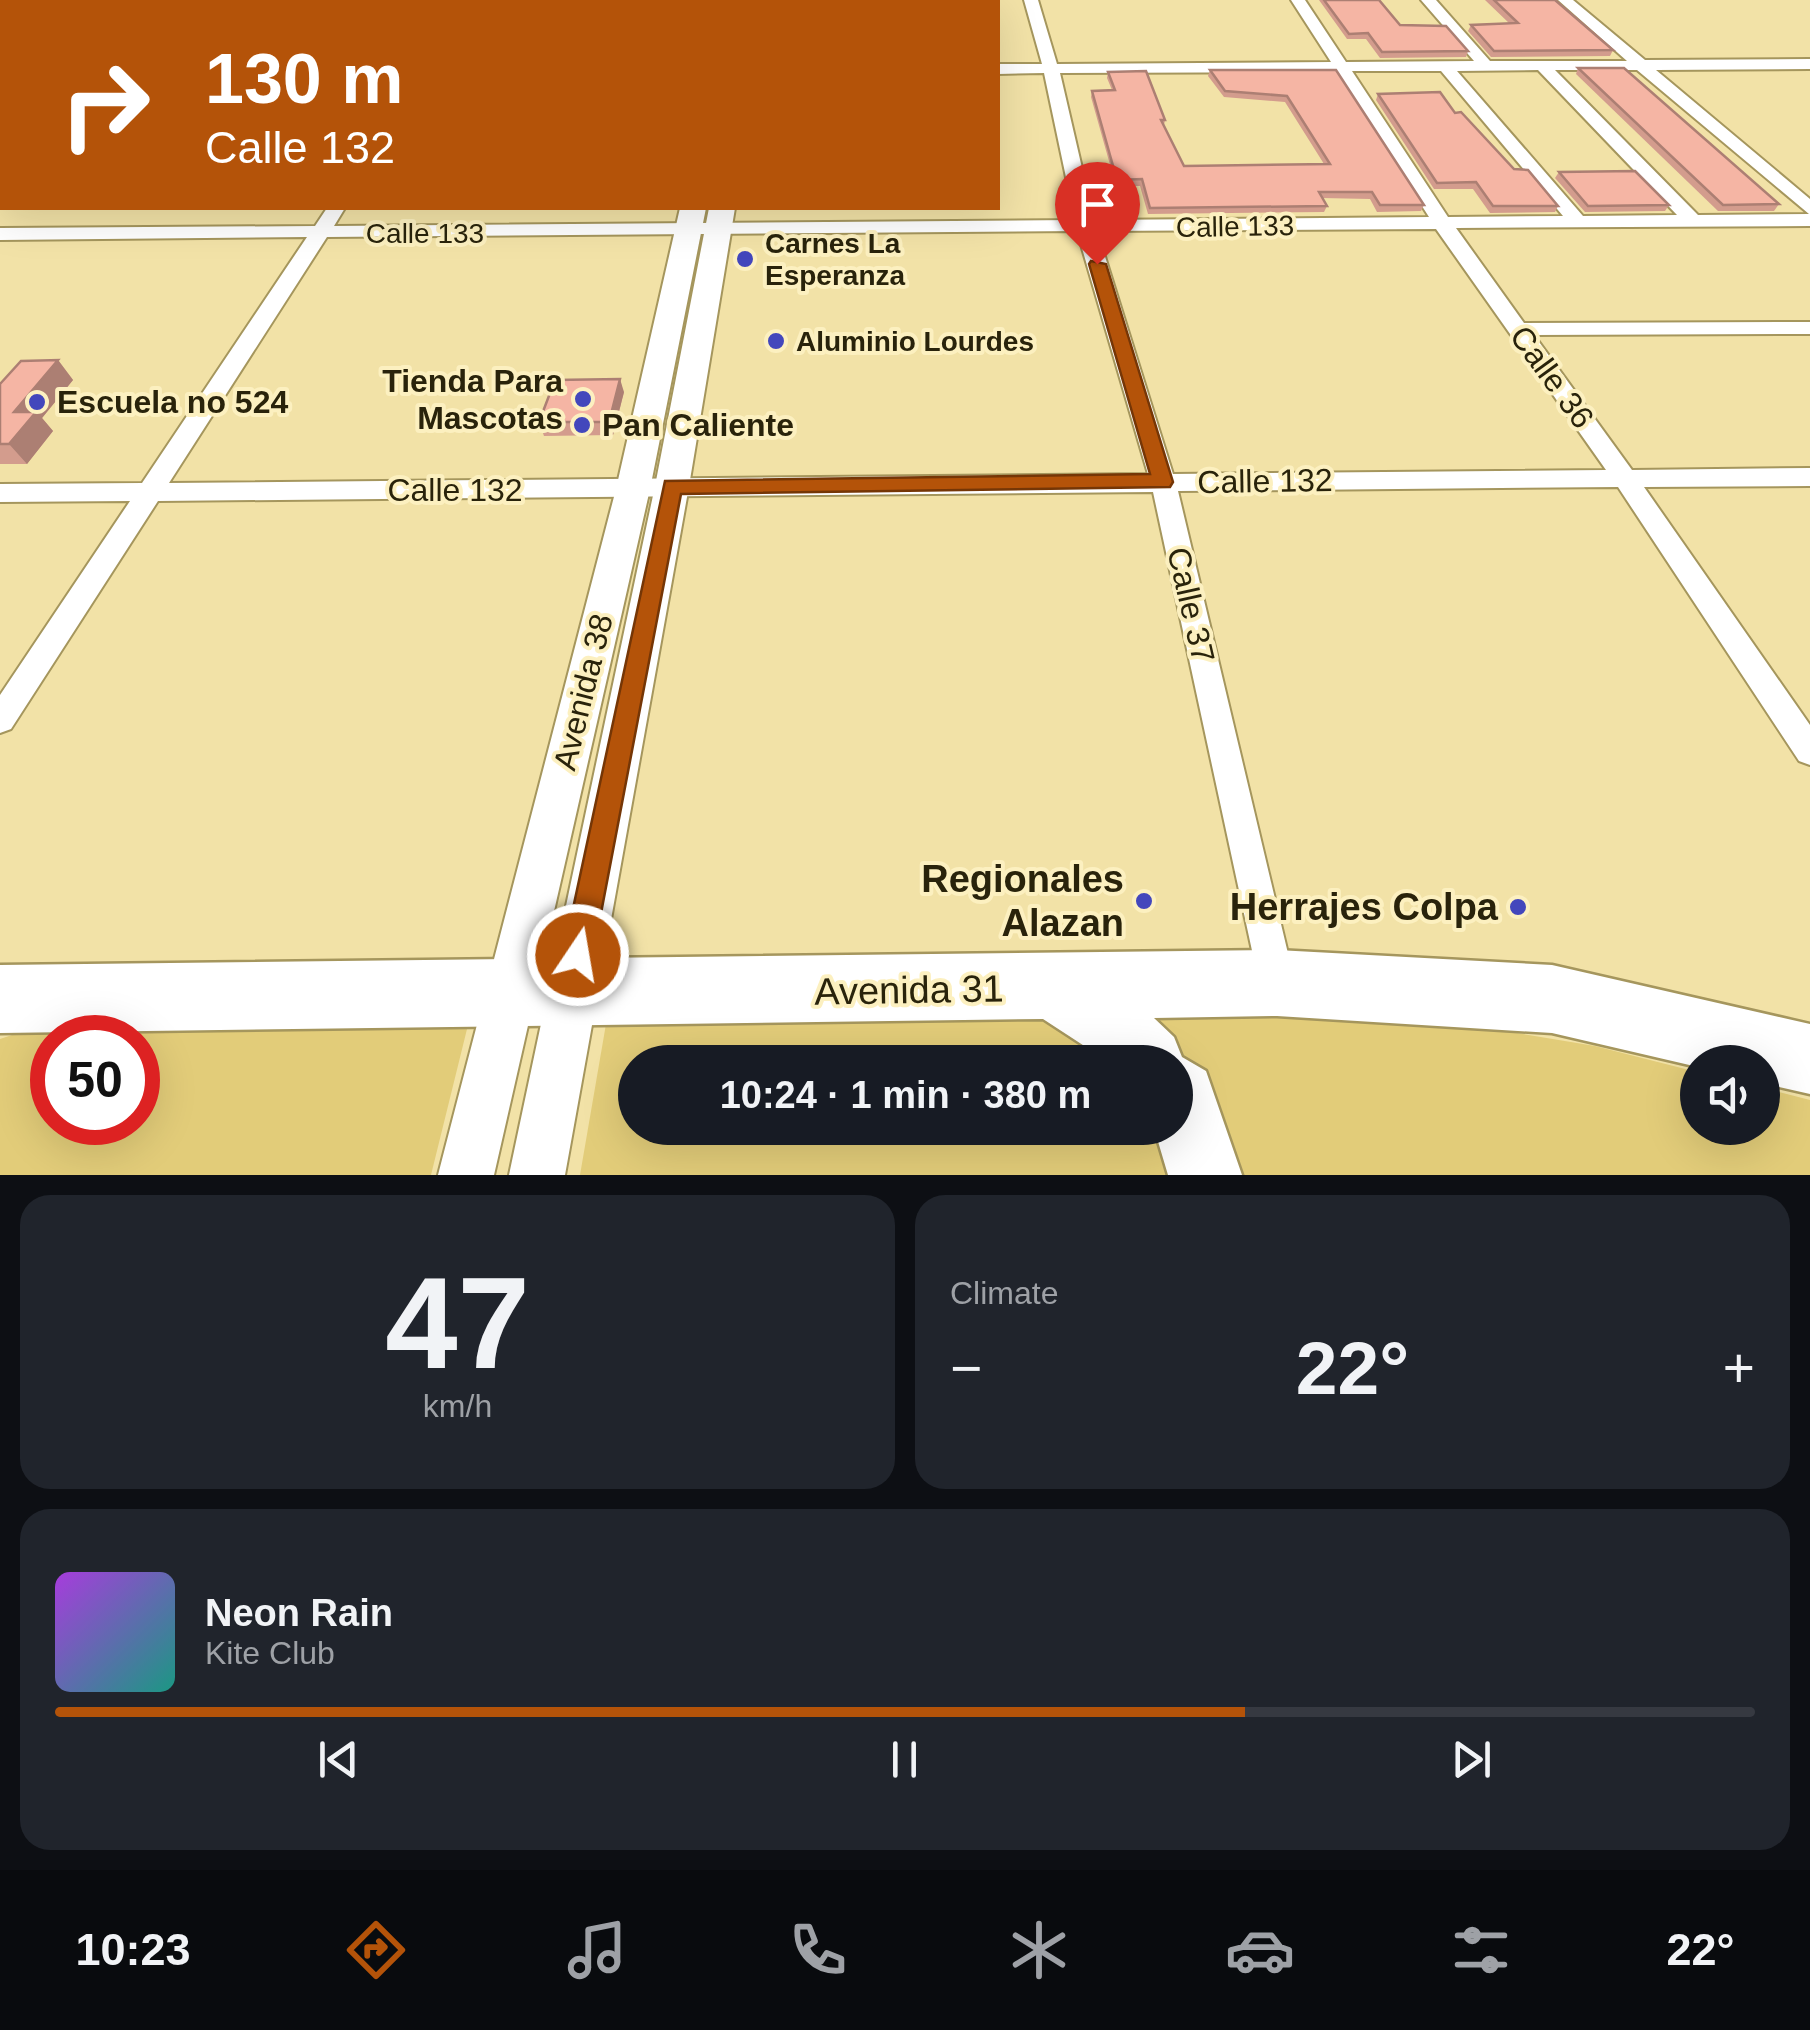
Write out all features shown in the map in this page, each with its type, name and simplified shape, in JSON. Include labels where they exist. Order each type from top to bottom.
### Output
[{"type":"highway","name":"Avenida 31","points":[[3,1001],[1276,982],[1552,999],[1810,1059]]},
{"type":"highway","points":[[1054,988],[1113,1025],[1132,1045]]},
{"type":"highway","points":[[1193,1136],[1205,1175]]},
{"type":"main road","name":"Avenida 38","points":[[466,1175],[540,993],[672,486],[705,219]]},
{"type":"main road","name":"Avenida 38","points":[[537,1175],[540,993],[633,489],[705,219]]},
{"type":"street","name":"Calle 37","points":[[1031,0],[1051,69],[1086,228],[1163,482],[1276,982]]},
{"type":"street","name":"Calle 36","points":[[1298,0],[1442,223],[1624,477],[1810,752]]},
{"type":"street","points":[[1428,0],[1486,66]]},
{"type":"street","points":[[1565,0],[1810,209]]},
{"type":"street","points":[[1000,69],[1810,64]]},
{"type":"street","points":[[1445,66],[1580,224]]},
{"type":"street","points":[[1541,66],[1692,221]]},
{"type":"street","points":[[0,720],[335,210]]},
{"type":"street","name":"Calle 133","points":[[0,234],[319,234],[705,219],[1086,228],[1810,220]]},
{"type":"street","points":[[1518,329],[1810,328]]},
{"type":"street","name":"Calle 132","points":[[0,493],[1810,477]]},
{"type":"shaded area","points":[[1014,1013],[1086,1029],[1103,1045],[618,1045],[618,1145],[1175,1145],[1186,1175],[580,1175],[606,1024]]},
{"type":"shaded area","points":[[1131,1013],[1408,1015],[1595,1046],[1680,1068],[1680,1145],[1780,1145],[1780,1092],[1810,1100],[1810,1175],[1230,1175],[1193,1099],[1193,1045],[1160,1045]]},
{"type":"shaded area","points":[[468,1025],[431,1175],[0,1175],[0,1039],[30,1032],[30,1145],[160,1145],[160,1030]]},
{"type":"building","points":[[1324,0],[1379,0],[1400,25],[1446,26],[1468,51],[1382,52],[1368,33],[1349,34]]},
{"type":"building","points":[[1494,0],[1555,0],[1613,50],[1494,51],[1471,25],[1518,23]]},
{"type":"building","points":[[1578,68],[1624,68],[1779,204],[1723,205]]},
{"type":"building","points":[[1210,70],[1336,70],[1424,205],[1380,205],[1372,192],[1319,192],[1327,206],[1150,208],[1142,179],[1117,180],[1092,91],[1115,90],[1108,72],[1146,71],[1165,120],[1161,120],[1184,166],[1330,164],[1287,96],[1225,91]]},
{"type":"building","points":[[1440,92],[1455,113],[1461,112],[1514,169],[1528,170],[1558,206],[1493,206],[1476,182],[1437,183],[1378,94]]},
{"type":"building","points":[[1635,171],[1669,205],[1588,206],[1559,172]]},
{"type":"building","points":[[58,360],[14,412],[36,412],[9,444],[0,444],[0,384],[21,361]]},
{"type":"building","points":[[620,379],[609,422],[539,422],[555,380]]},
{"type":"place","name":"Carnes La Esperanza","points":[[745,259]]},
{"type":"place","name":"Aluminio Lourdes","points":[[776,341]]},
{"type":"place","name":"Tienda Para Mascotas","points":[[583,399]]},
{"type":"place","name":"Escuela no 524","points":[[37,402]]},
{"type":"place","name":"Pan Caliente","points":[[582,425]]},
{"type":"place","name":"Regionales Alazan","points":[[1144,901]]},
{"type":"place","name":"Herrajes Colpa","points":[[1518,907]]},
{"type":"route","points":[[578,955],[672,486],[1163,482],[1097,264]]}]
